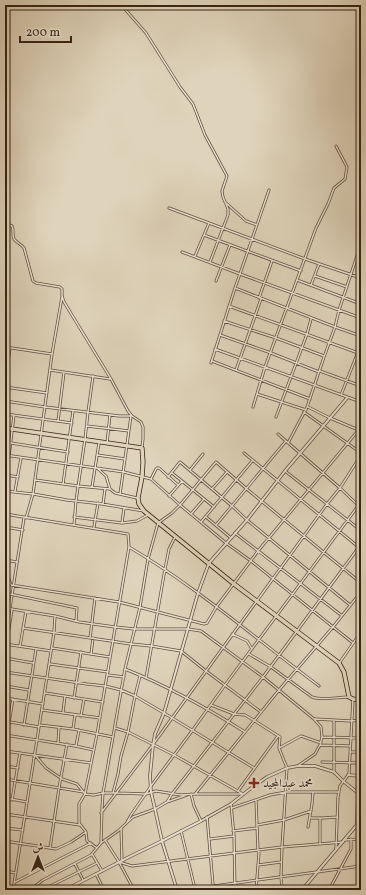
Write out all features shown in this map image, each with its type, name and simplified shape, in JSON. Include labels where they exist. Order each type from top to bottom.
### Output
[{"type":"highway","points":[[5,428],[142,448],[142,477],[138,498],[139,504],[144,511],[234,584],[339,664],[344,672],[351,698],[361,700]]},
{"type":"street","points":[[123,5],[123,7],[146,33],[180,88],[193,104],[205,136],[227,176],[222,191],[228,213],[210,263]]},
{"type":"street","points":[[253,407],[280,324],[293,293],[316,228],[334,188],[345,179],[347,167],[336,146]]},
{"type":"street","points":[[269,190],[211,362],[310,399]]},
{"type":"street","points":[[225,202],[246,221],[257,225]]},
{"type":"street","points":[[169,208],[305,259],[361,278]]},
{"type":"street","points":[[5,223],[12,226],[13,238],[22,244],[24,248],[33,281],[36,283],[60,287],[62,290],[33,494],[22,530],[12,594],[5,657],[34,662]]},
{"type":"street","points":[[194,256],[209,223]]},
{"type":"street","points":[[204,235],[301,271]]},
{"type":"street","points":[[216,525],[246,488],[287,442],[308,407],[361,244]]},
{"type":"street","points":[[216,281],[230,245]]},
{"type":"street","points":[[182,252],[361,318]]},
{"type":"street","points":[[236,371],[272,261]]},
{"type":"street","points":[[311,285],[319,264]]},
{"type":"street","points":[[315,276],[347,287]]},
{"type":"street","points":[[297,280],[361,304]]},
{"type":"street","points":[[235,288],[361,336]]},
{"type":"street","points":[[357,302],[361,292]]},
{"type":"street","points":[[62,296],[64,302],[128,410],[132,416],[141,422],[143,427],[142,448]]},
{"type":"street","points":[[229,306],[361,354]]},
{"type":"street","points":[[276,417],[311,318]]},
{"type":"street","points":[[224,321],[324,356]]},
{"type":"street","points":[[220,335],[361,386]]},
{"type":"street","points":[[5,347],[52,354]]},
{"type":"street","points":[[5,383],[10,348]]},
{"type":"street","points":[[215,349],[361,402]]},
{"type":"street","points":[[341,396],[358,352]]},
{"type":"street","points":[[50,370],[110,379]]},
{"type":"street","points":[[58,421],[64,372]]},
{"type":"street","points":[[74,525],[93,376]]},
{"type":"street","points":[[5,387],[47,393]]},
{"type":"street","points":[[101,813],[153,745],[304,535],[340,488],[361,454],[305,411],[257,394]]},
{"type":"street","points":[[177,890],[162,841],[151,792],[150,776],[155,734],[164,713],[198,593],[209,564],[247,520],[300,453],[348,398]]},
{"type":"street","points":[[5,401],[73,411],[132,416]]},
{"type":"street","points":[[308,407],[360,430]]},
{"type":"street","points":[[63,484],[73,411]]},
{"type":"street","points":[[5,414],[72,423]]},
{"type":"street","points":[[9,456],[14,415]]},
{"type":"street","points":[[107,443],[110,415]]},
{"type":"street","points":[[120,494],[132,416]]},
{"type":"street","points":[[87,426],[129,431]]},
{"type":"street","points":[[5,578],[9,579],[11,585],[119,602],[204,624],[207,622],[217,606],[258,551],[361,427]]},
{"type":"street","points":[[278,434],[361,508]]},
{"type":"street","points":[[11,442],[68,452]]},
{"type":"street","points":[[92,487],[99,442]]},
{"type":"street","points":[[167,802],[360,548],[244,453]]},
{"type":"street","points":[[190,470],[203,454]]},
{"type":"street","points":[[5,455],[123,472],[150,479],[191,515],[226,543],[251,560],[292,595],[354,643]]},
{"type":"street","points":[[97,455],[125,459]]},
{"type":"street","points":[[15,492],[21,458]]},
{"type":"street","points":[[201,522],[253,460]]},
{"type":"street","points":[[168,476],[180,462],[247,520],[350,605]]},
{"type":"street","points":[[101,843],[101,813],[121,690],[140,607],[148,559],[158,523],[180,505],[216,462],[361,583]]},
{"type":"street","points":[[96,468],[106,476],[110,489],[115,493],[138,498]]},
{"type":"street","points":[[150,479],[156,469],[159,468],[178,485]]},
{"type":"street","points":[[285,471],[359,529]]},
{"type":"street","points":[[172,472],[214,507]]},
{"type":"street","points":[[212,489],[227,472]]},
{"type":"street","points":[[5,475],[18,477]]},
{"type":"street","points":[[35,480],[110,489]]},
{"type":"street","points":[[169,496],[182,481]]},
{"type":"street","points":[[103,504],[106,489]]},
{"type":"street","points":[[5,491],[98,503],[144,511]]},
{"type":"street","points":[[191,515],[204,499]]},
{"type":"street","points":[[127,822],[151,786],[361,502]]},
{"type":"street","points":[[94,528],[98,503]]},
{"type":"street","points":[[122,523],[124,508]]},
{"type":"street","points":[[5,514],[128,534],[129,548],[106,686],[85,793],[79,804],[79,823],[86,832],[87,841],[97,848]]},
{"type":"street","points":[[74,517],[122,523],[137,521],[148,515]]},
{"type":"street","points":[[206,516],[230,538]]},
{"type":"street","points":[[5,527],[22,530]]},
{"type":"street","points":[[235,533],[342,616]]},
{"type":"street","points":[[146,678],[164,569],[169,549],[175,536]]},
{"type":"street","points":[[129,548],[164,569],[217,606],[319,686]]},
{"type":"street","points":[[5,560],[17,562]]},
{"type":"street","points":[[195,794],[296,669],[361,592]]},
{"type":"street","points":[[5,593],[77,608],[76,621]]},
{"type":"street","points":[[91,654],[91,624],[95,598]]},
{"type":"street","points":[[5,608],[115,627],[134,629],[188,629],[201,631],[263,677],[314,719],[321,727],[321,744],[315,754],[298,766]]},
{"type":"street","points":[[20,646],[26,611]]},
{"type":"street","points":[[5,887],[13,889],[15,882],[52,651],[55,616]]},
{"type":"street","points":[[5,625],[9,626]]},
{"type":"street","points":[[23,628],[181,651],[262,712]]},
{"type":"street","points":[[339,664],[361,632]]},
{"type":"street","points":[[232,634],[247,642],[252,649]]},
{"type":"street","points":[[6,644],[52,651]]},
{"type":"street","points":[[52,648],[110,657]]},
{"type":"street","points":[[24,725],[36,649]]},
{"type":"street","points":[[74,698],[81,652]]},
{"type":"street","points":[[249,654],[271,667],[312,697],[351,698],[349,774],[340,786],[336,850]]},
{"type":"street","points":[[50,664],[108,672]]},
{"type":"street","points":[[126,669],[170,689],[245,732]]},
{"type":"street","points":[[5,672],[106,686],[121,690],[164,713],[254,768]]},
{"type":"street","points":[[107,675],[124,677]]},
{"type":"street","points":[[113,793],[118,774],[120,756],[128,732],[134,696],[140,675]]},
{"type":"street","points":[[5,686],[29,690]]},
{"type":"street","points":[[45,693],[103,702]]},
{"type":"street","points":[[63,713],[65,696]]},
{"type":"street","points":[[5,698],[43,704]]},
{"type":"street","points":[[13,699],[6,736],[67,744],[94,750]]},
{"type":"street","points":[[81,716],[84,699]]},
{"type":"street","points":[[211,705],[234,714],[245,715],[280,737],[279,748],[287,768],[281,862],[282,890]]},
{"type":"street","points":[[42,710],[100,718]]},
{"type":"street","points":[[73,729],[76,715]]},
{"type":"street","points":[[314,719],[351,721],[361,720]]},
{"type":"street","points":[[334,720],[334,772]]},
{"type":"street","points":[[9,722],[24,725],[73,729],[113,737]]},
{"type":"street","points":[[348,775],[360,776],[361,724]]},
{"type":"street","points":[[58,743],[59,727]]},
{"type":"street","points":[[115,728],[128,732],[174,755],[243,794]]},
{"type":"street","points":[[76,746],[78,730]]},
{"type":"street","points":[[238,792],[278,736]]},
{"type":"street","points":[[279,748],[301,736],[321,744],[350,746]]},
{"type":"street","points":[[322,737],[360,738]]},
{"type":"street","points":[[50,848],[60,778],[67,744]]},
{"type":"street","points":[[5,751],[91,764]]},
{"type":"street","points":[[350,752],[361,752]]},
{"type":"street","points":[[12,800],[20,753]]},
{"type":"street","points":[[35,755],[46,768],[60,778],[78,784],[85,793]]},
{"type":"street","points":[[322,762],[360,763]]},
{"type":"street","points":[[5,766],[18,768]]},
{"type":"street","points":[[65,890],[201,821],[231,804],[267,777],[287,768],[298,766],[315,766],[334,772],[343,781],[360,793],[357,825]]},
{"type":"street","points":[[5,779],[94,795],[104,793],[146,794],[156,791],[181,795],[243,794]]},
{"type":"street","points":[[232,808],[286,792],[339,792]]},
{"type":"street","points":[[308,827],[313,792]]},
{"type":"street","points":[[30,890],[43,880],[92,854],[104,840],[133,817],[155,809],[167,802],[191,794]]},
{"type":"street","points":[[191,794],[194,806],[201,821]]},
{"type":"street","points":[[5,798],[27,802]]},
{"type":"street","points":[[256,800],[258,850],[256,890]]},
{"type":"street","points":[[231,804],[234,836],[235,890]]},
{"type":"street","points":[[257,824],[284,820],[311,811]]},
{"type":"street","points":[[5,814],[80,825]]},
{"type":"street","points":[[207,817],[214,886]]},
{"type":"street","points":[[310,818],[320,819],[337,817]]},
{"type":"street","points":[[320,819],[320,844]]},
{"type":"street","points":[[302,890],[361,820]]},
{"type":"street","points":[[357,825],[361,828]]},
{"type":"street","points":[[5,828],[23,830]]},
{"type":"street","points":[[121,828],[122,861]]},
{"type":"street","points":[[233,831],[257,828]]},
{"type":"street","points":[[181,831],[195,890]]},
{"type":"street","points":[[5,846],[5,841],[56,849],[72,842],[86,832]]},
{"type":"street","points":[[209,839],[234,836]]},
{"type":"street","points":[[329,890],[351,849],[351,839]]},
{"type":"street","points":[[119,862],[132,866],[188,858],[361,839]]},
{"type":"street","points":[[104,840],[119,862],[134,890]]},
{"type":"street","points":[[15,882],[91,844]]},
{"type":"street","points":[[92,854],[102,871]]},
{"type":"street","points":[[258,865],[281,862]]},
{"type":"street","points":[[42,890],[97,863]]},
{"type":"street","points":[[75,864],[84,880]]},
{"type":"street","points":[[192,890],[281,876],[361,866]]},
{"type":"street","points":[[5,871],[16,873]]},
{"type":"street","points":[[96,874],[104,890]]},
{"type":"street","points":[[351,890],[361,883]]},
{"type":"place","name":"محمد عبدالمجيد","points":[[254,783]]}]
